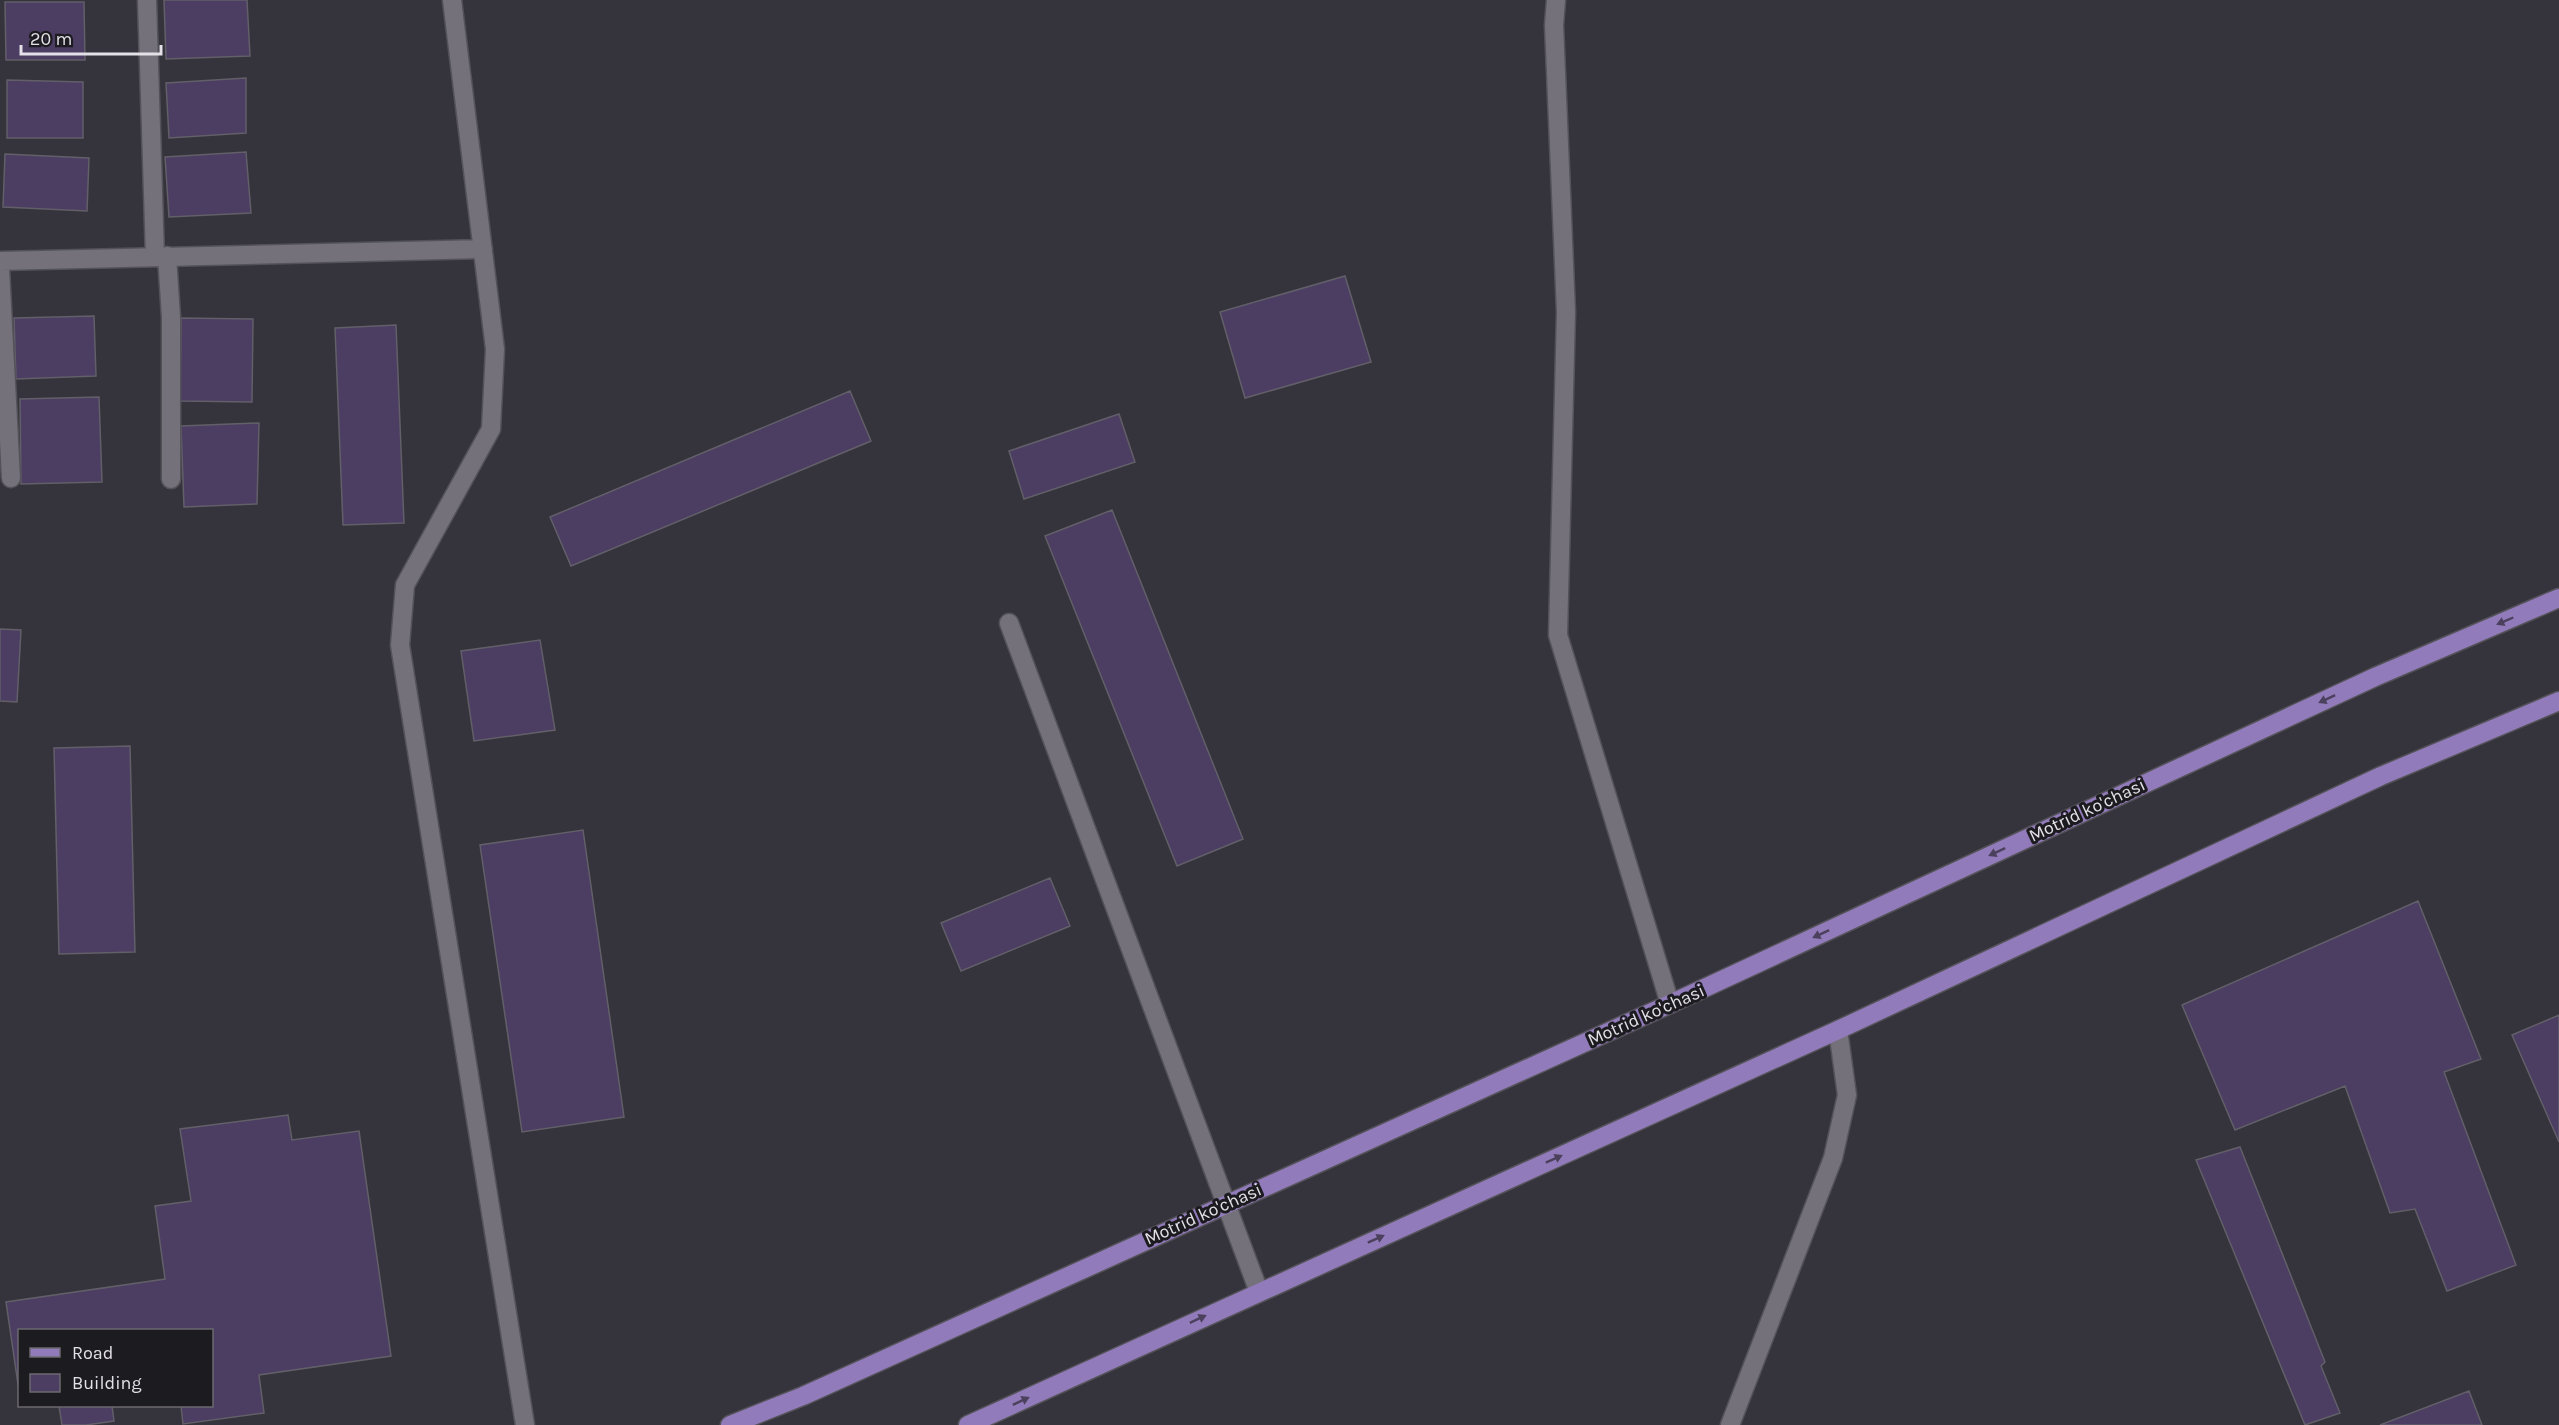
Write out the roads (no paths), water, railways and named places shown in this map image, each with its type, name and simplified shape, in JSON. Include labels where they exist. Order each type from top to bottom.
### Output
[{"type":"main road","name":"Motrid ko'chasi","points":[[730,1425],[803,1396],[1670,1004],[2374,677],[2559,598]]},
{"type":"main road","points":[[968,1425],[1838,1030],[2381,776],[2559,701]]},
{"type":"street","points":[[147,0],[161,257],[171,317],[171,478]]},
{"type":"street","points":[[452,0],[495,349],[491,429],[405,585],[400,645],[525,1425]]},
{"type":"street","points":[[1556,0],[1554,25],[1566,312],[1558,635],[1670,1004]]},
{"type":"street","points":[[0,261],[483,249]]},
{"type":"street","points":[[0,269],[11,478]]},
{"type":"street","points":[[1009,623],[1259,1292]]},
{"type":"street","points":[[1730,1425],[1833,1158],[1847,1095],[1838,1030]]}]
